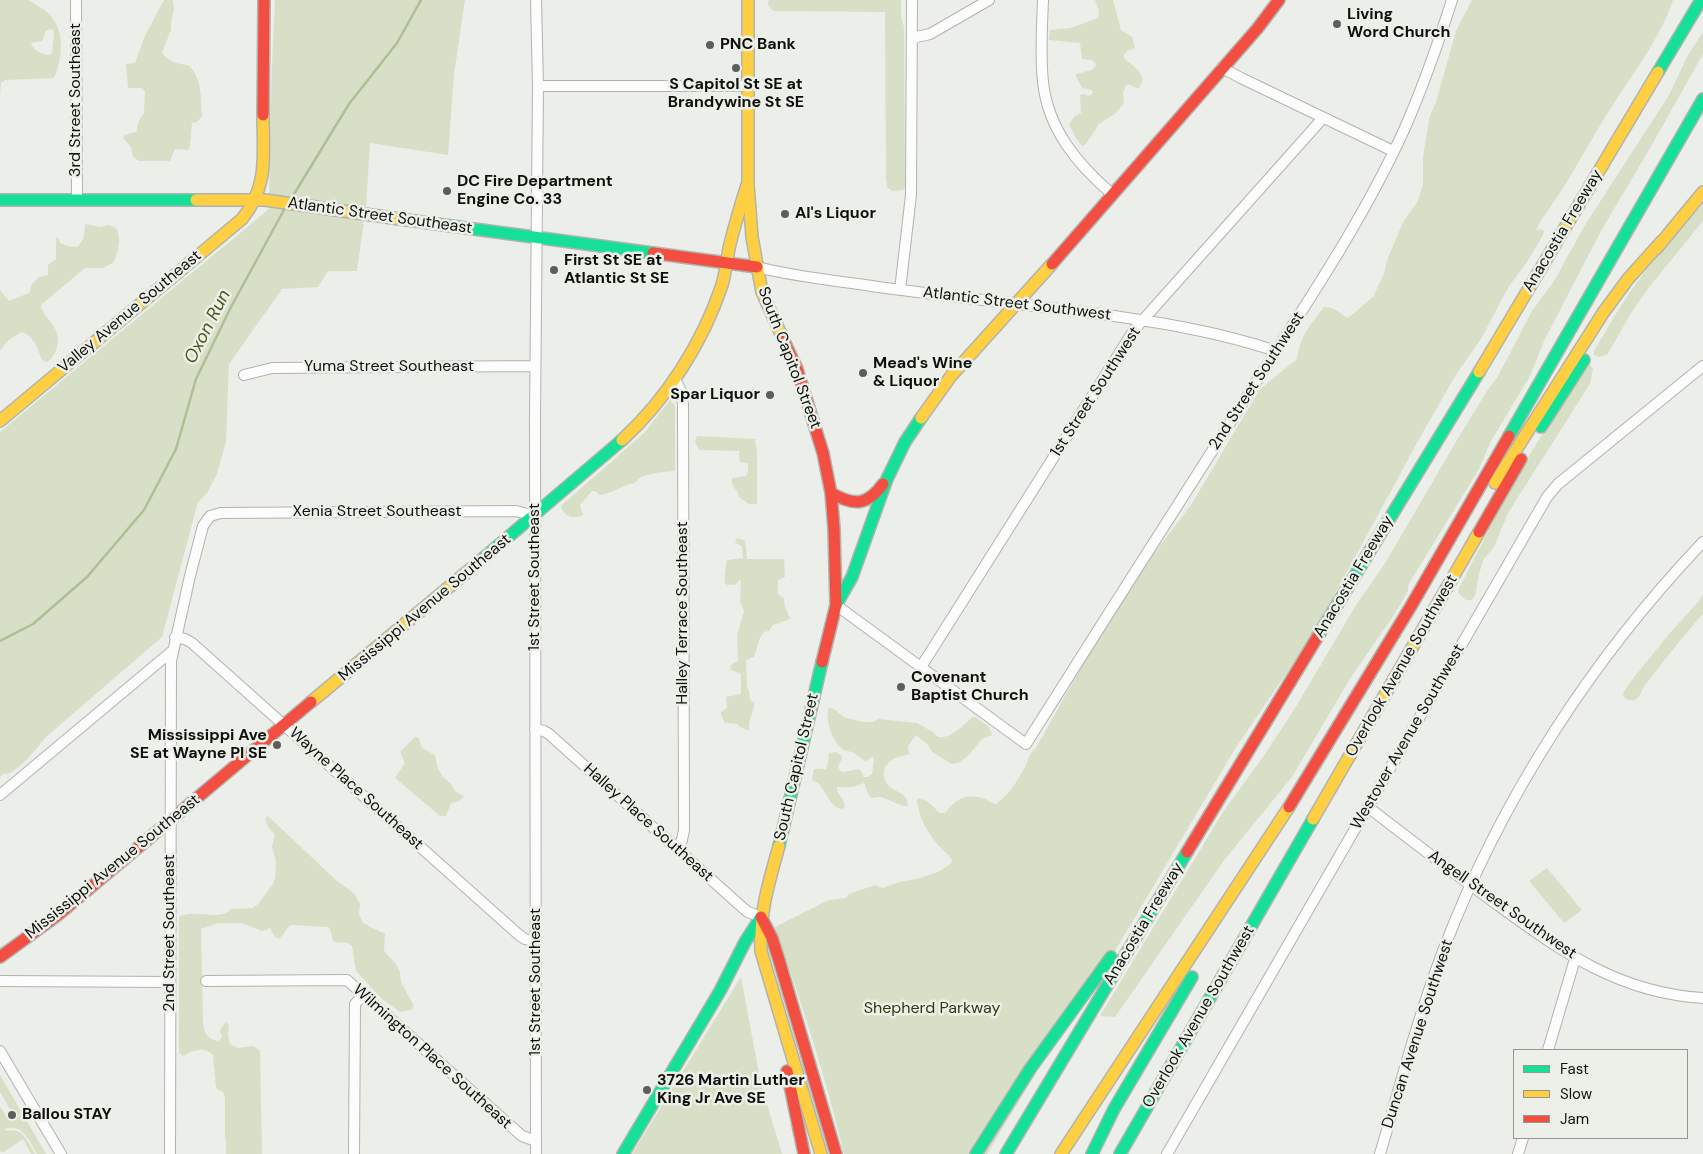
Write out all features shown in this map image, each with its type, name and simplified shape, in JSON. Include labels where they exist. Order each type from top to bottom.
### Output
[{"type":"main road","points":[[256,200],[261,188],[263,172],[264,0]]},
{"type":"main road","name":"South Capitol Street","points":[[748,0],[748,184],[752,237],[762,292],[797,369],[823,453],[831,493],[836,605],[784,827],[764,897],[761,917]]},
{"type":"main road","points":[[836,605],[852,577],[887,479],[905,442],[934,399],[964,362],[1257,29],[1279,0]]},
{"type":"main road","points":[[1623,130],[1672,38],[1689,0]]},
{"type":"main road","name":"Anacostia Freeway","points":[[1006,1154],[1701,0]]},
{"type":"main road","points":[[1061,1154],[1308,777],[1411,606],[1703,99]]},
{"type":"main road","name":"Mississippi Avenue Southeast","points":[[0,957],[59,914],[170,822],[623,440],[648,414],[675,379],[705,325],[722,284],[748,184]]},
{"type":"main road","name":"Overlook Avenue Southwest","points":[[1120,1154],[1503,489],[1576,373],[1619,300],[1662,241],[1703,192]]},
{"type":"main road","name":"Atlantic Street Southeast","points":[[0,200],[268,201],[757,266]]},
{"type":"main road","name":"Valley Avenue Southeast","points":[[0,421],[242,219],[256,200]]},
{"type":"main road","points":[[1411,606],[1447,558],[1603,313],[1628,279],[1662,241]]},
{"type":"main road","points":[[831,493],[841,499],[864,502],[872,497],[887,479]]},
{"type":"main road","points":[[976,1154],[1030,1069],[1122,941],[1162,878],[1201,830]]},
{"type":"main road","points":[[1092,1154],[1122,1096],[1223,924],[1244,876]]},
{"type":"main road","points":[[761,917],[760,951],[821,1154]]},
{"type":"main road","points":[[623,1154],[711,1006],[749,935],[761,917]]},
{"type":"main road","points":[[761,917],[777,952],[836,1154]]},
{"type":"main road","points":[[777,1008],[782,1048],[804,1154]]},
{"type":"street","name":"3rd Street Southeast","points":[[76,0],[77,200]]},
{"type":"street","name":"1st Street Southeast","points":[[536,0],[538,86],[535,366],[536,1154]]},
{"type":"street","points":[[900,290],[912,195],[912,0]]},
{"type":"street","points":[[912,38],[930,34],[989,0]]},
{"type":"street","points":[[1043,0],[1042,73],[1044,91],[1050,112],[1068,149],[1089,173],[1112,194]]},
{"type":"street","name":"2nd Street Southwest","points":[[921,667],[1026,744],[1342,245],[1393,151],[1425,79],[1452,0]]},
{"type":"street","points":[[1222,68],[1393,151]]},
{"type":"street","points":[[538,86],[748,86]]},
{"type":"street","name":"1st Street Southwest","points":[[921,667],[1127,342],[1144,320],[1323,118]]},
{"type":"street","name":"Atlantic Street Southwest","points":[[757,266],[781,273],[900,290],[1144,320],[1229,337],[1276,351]]},
{"type":"street","name":"Yuma Street Southeast","points":[[244,375],[272,368],[535,366]]},
{"type":"street","name":"Westover Avenue Southwest","points":[[1167,1154],[1550,492],[1565,478],[1701,372]]},
{"type":"street","name":"Halley Terrace Southeast","points":[[675,379],[682,396],[683,413],[684,830],[678,848]]},
{"type":"street","name":"Xenia Street Southeast","points":[[218,514],[516,511],[535,516]]},
{"type":"street","name":"2nd Street Southeast","points":[[170,1154],[172,652],[203,526],[208,519],[218,514]]},
{"type":"street","name":"Duncan Avenue Southwest","points":[[1380,1154],[1432,982],[1449,936],[1488,850],[1514,799],[1568,710],[1622,635],[1656,593],[1703,542]]},
{"type":"street","points":[[836,605],[921,667]]},
{"type":"street","name":"Wayne Place Southeast","points":[[175,637],[190,642],[519,935],[536,942]]},
{"type":"street","points":[[0,795],[172,652]]},
{"type":"street","name":"Halley Place Southeast","points":[[535,730],[546,732],[743,908],[761,917]]},
{"type":"street","name":"Angell Street Southwest","points":[[1368,807],[1471,886],[1575,959],[1629,983],[1680,996],[1703,998]]},
{"type":"street","points":[[1548,1049],[1575,959]]},
{"type":"street","name":"Wilmington Place Southeast","points":[[206,981],[347,980],[522,1136],[536,1141]]},
{"type":"street","points":[[0,981],[170,982]]},
{"type":"street","points":[[354,1154],[355,1004],[363,995]]},
{"type":"street","points":[[0,1051],[61,1154]]},
{"type":"street","points":[[1518,1154],[1523,1139]]},
{"type":"green space","points":[[0,0],[28,0],[47,12],[58,28],[61,48],[58,68],[54,78],[5,80],[1,83],[0,96]],"holes":[[[53,30],[52,53],[50,55],[36,50],[31,43],[42,41],[46,31]]]},
{"type":"green space","points":[[164,0],[173,0],[174,9],[171,30],[162,53],[177,63],[188,65],[193,70],[200,89],[202,116],[197,122],[192,123],[188,150],[175,149],[170,161],[139,161],[133,157],[131,147],[123,138],[124,135],[136,132],[139,121],[144,113],[145,91],[142,88],[128,88],[126,64],[135,63],[144,38]]},
{"type":"green space","points":[[275,0],[465,0],[454,74],[448,155],[370,143],[366,206],[357,271],[328,271],[318,287],[282,289],[229,364],[226,442],[217,474],[207,493],[198,502],[162,637],[46,737],[23,763],[13,771],[5,773],[0,777],[0,432],[269,209],[270,111]]},
{"type":"green space","points":[[769,0],[901,0],[901,16],[904,27],[905,188],[903,190],[892,191],[887,187],[886,178],[885,12],[773,11],[768,5]]},
{"type":"green space","points":[[1095,0],[1113,0],[1121,30],[1132,37],[1135,48],[1127,51],[1123,56],[1141,74],[1142,83],[1139,88],[1126,85],[1123,93],[1124,103],[1116,113],[1099,124],[1086,144],[1082,146],[1069,124],[1074,117],[1081,113],[1080,95],[1088,96],[1093,93],[1092,90],[1082,88],[1076,74],[1092,70],[1096,66],[1095,62],[1082,59],[1080,43],[1049,40],[1050,30],[1071,28],[1098,18],[1099,11]]},
{"type":"green space","name":"Shepherd Parkway","points":[[1472,0],[1673,0],[1648,52],[1609,110],[1565,185],[1539,224],[1536,230],[1542,229],[1544,231],[1543,235],[1527,262],[1509,286],[1481,339],[1457,373],[1423,432],[1315,631],[1235,749],[1087,998],[1067,1022],[987,1154],[844,1154],[812,1040],[775,927],[829,900],[846,898],[849,894],[875,885],[883,888],[920,878],[940,871],[949,865],[952,861],[950,857],[935,841],[924,824],[919,812],[918,798],[927,801],[940,813],[945,813],[957,801],[972,796],[996,804],[1012,788],[1084,662],[1142,569],[1191,505],[1260,389],[1297,359],[1303,338],[1324,307],[1334,309],[1348,318],[1373,297],[1384,274],[1387,260],[1403,222],[1418,201],[1423,184],[1423,157],[1429,119],[1436,102],[1456,31]]},
{"type":"green space","points":[[1703,32],[1703,54],[1601,231],[1545,339],[1530,376],[1491,441],[1479,469],[1413,577],[1408,586],[1408,591],[1394,615],[1351,677],[1292,777],[1225,859],[1115,1017],[1100,1016],[1223,812],[1263,757],[1297,705],[1356,605],[1384,565],[1457,440],[1498,376],[1532,311],[1554,281],[1585,225],[1669,95],[1688,55]]},
{"type":"green space","points":[[1703,204],[1703,221],[1650,286],[1633,310],[1607,355],[1599,357],[1594,355],[1594,351],[1608,326],[1640,278]]},
{"type":"green space","points":[[85,224],[100,227],[109,225],[116,228],[119,236],[118,250],[113,263],[103,268],[85,268],[42,304],[41,307],[44,313],[54,326],[58,336],[53,357],[47,362],[43,361],[36,344],[27,334],[22,332],[10,339],[0,350],[0,290],[9,301],[29,293],[32,284],[39,277],[48,275],[48,265],[56,259],[56,237],[60,243],[78,247],[84,237]]},
{"type":"green space","points":[[1590,364],[1593,369],[1590,384],[1508,513],[1494,547],[1483,560],[1476,593],[1472,600],[1466,600],[1458,593],[1459,588],[1512,485],[1538,441]]},
{"type":"green space","points":[[670,400],[675,406],[675,471],[647,475],[635,483],[605,494],[600,495],[592,491],[580,505],[583,515],[570,517],[567,515],[561,507],[562,505],[644,433]]},
{"type":"green space","points":[[697,436],[755,439],[757,452],[757,504],[749,504],[739,497],[732,484],[732,478],[746,476],[748,472],[748,463],[740,462],[739,451],[699,450],[695,442]]},
{"type":"green space","points":[[737,538],[745,540],[747,559],[784,559],[785,577],[778,580],[778,594],[784,598],[785,607],[790,618],[773,625],[769,631],[764,632],[754,657],[746,660],[747,688],[750,700],[755,703],[749,723],[749,731],[737,724],[725,723],[721,715],[721,712],[727,708],[726,697],[741,694],[741,674],[731,670],[730,667],[738,661],[737,635],[744,611],[740,601],[741,579],[735,585],[727,585],[725,583],[727,560],[743,558],[742,546],[735,543]]},
{"type":"green space","points":[[1703,594],[1703,614],[1680,640],[1637,698],[1633,701],[1625,699],[1623,693],[1631,681]]},
{"type":"green space","points":[[829,707],[844,717],[862,722],[873,722],[879,719],[917,723],[938,737],[952,734],[975,717],[989,727],[992,735],[982,739],[967,757],[958,763],[952,764],[932,752],[928,745],[916,735],[908,746],[909,754],[891,760],[884,770],[884,777],[888,785],[904,795],[908,806],[903,806],[881,797],[872,798],[868,794],[864,783],[853,787],[837,787],[845,805],[841,809],[832,803],[817,782],[812,780],[814,769],[826,769],[829,753],[836,752],[842,756],[838,766],[840,771],[860,769],[864,777],[868,777],[872,774],[874,759],[873,756],[867,761],[840,747],[830,728]]},
{"type":"green space","points":[[415,737],[419,738],[422,748],[435,755],[438,769],[443,777],[451,784],[455,791],[464,797],[459,801],[451,803],[446,816],[440,816],[395,778],[405,763],[400,752]]},
{"type":"green space","points":[[268,816],[337,881],[354,893],[360,904],[359,914],[363,923],[385,934],[384,951],[396,964],[400,972],[401,982],[414,1006],[411,1010],[400,1012],[383,1000],[356,971],[352,946],[348,943],[334,942],[328,927],[291,925],[279,939],[275,937],[270,928],[262,931],[242,923],[218,923],[201,929],[204,1030],[209,1038],[219,1041],[222,1037],[220,1030],[226,1022],[229,1025],[228,1035],[230,1044],[238,1048],[253,1046],[260,1050],[262,1154],[226,1154],[225,1097],[223,1092],[216,1087],[213,1055],[202,1050],[183,1056],[179,1053],[179,917],[192,914],[221,914],[227,913],[231,909],[253,908],[258,904],[273,884],[275,878],[276,861],[272,847],[275,834],[268,827],[265,819]]},
{"type":"green space","points":[[1547,868],[1582,910],[1564,923],[1529,881]]},
{"type":"green space","points":[[741,977],[761,1084],[782,1154],[632,1154]]},
{"type":"green space","name":"Ballou STAY","points":[[0,1075],[46,1154],[37,1154],[25,1134],[11,1128],[5,1129],[6,1131],[12,1130],[21,1133],[35,1154],[31,1154],[23,1139],[2,1153],[0,1150],[0,1106],[9,1121],[15,1118],[0,1092]]},
{"type":"waterway","name":"Oxon Run","points":[[291,199],[349,104],[397,43],[421,0]]},
{"type":"waterway","name":"Oxon Run","points":[[0,641],[33,624],[87,577],[144,510],[176,449],[196,379],[231,307],[285,208]]},
{"type":"traffic: fast","points":[[1658,72],[1701,0]]},
{"type":"traffic: fast","points":[[1509,436],[1703,99]]},
{"type":"traffic: fast","points":[[0,200],[196,200]]},
{"type":"traffic: fast","points":[[414,221],[653,253]]},
{"type":"traffic: fast","points":[[1541,427],[1584,360]]},
{"type":"traffic: fast","points":[[1318,636],[1479,372]]},
{"type":"traffic: fast","points":[[836,605],[852,577],[887,479],[905,442],[921,418]]},
{"type":"traffic: fast","points":[[473,567],[622,440]]},
{"type":"traffic: fast","points":[[779,846],[822,662]]},
{"type":"traffic: fast","points":[[1120,1154],[1313,819]]},
{"type":"traffic: fast","points":[[1006,1154],[1187,852]]},
{"type":"traffic: fast","points":[[623,1154],[720,991],[745,942],[761,917]]},
{"type":"traffic: fast","points":[[976,1154],[1030,1069],[1111,957]]},
{"type":"traffic: fast","points":[[1092,1154],[1114,1109],[1192,977]]},
{"type":"traffic: slow","points":[[748,0],[748,184],[752,237],[762,292],[784,341]]},
{"type":"traffic: slow","points":[[1479,372],[1658,72]]},
{"type":"traffic: slow","points":[[0,421],[242,219],[251,207],[261,182],[263,170],[263,115]]},
{"type":"traffic: slow","points":[[622,440],[654,407],[682,368],[705,328],[725,275],[730,244],[747,185]]},
{"type":"traffic: slow","points":[[1656,249],[1703,192]]},
{"type":"traffic: slow","points":[[196,200],[265,200],[414,221]]},
{"type":"traffic: slow","points":[[1495,483],[1603,313],[1628,279],[1662,241]]},
{"type":"traffic: slow","points":[[921,418],[951,376],[1052,264]]},
{"type":"traffic: slow","points":[[1313,819],[1479,532]]},
{"type":"traffic: slow","points":[[311,702],[473,567]]},
{"type":"traffic: slow","points":[[1061,1154],[1289,807]]},
{"type":"traffic: slow","points":[[779,846],[763,911],[761,951],[821,1154]]},
{"type":"traffic: jam","points":[[263,115],[264,0]]},
{"type":"traffic: jam","points":[[1052,264],[1257,29],[1279,0]]},
{"type":"traffic: jam","points":[[653,253],[757,267]]},
{"type":"traffic: jam","points":[[784,341],[797,369],[823,453],[831,493],[836,605],[822,662]]},
{"type":"traffic: jam","points":[[1289,807],[1411,606],[1509,436]]},
{"type":"traffic: jam","points":[[1479,532],[1521,459]]},
{"type":"traffic: jam","points":[[831,493],[853,502],[860,502],[871,497],[883,484]]},
{"type":"traffic: jam","points":[[1187,852],[1318,636]]},
{"type":"traffic: jam","points":[[0,957],[59,914],[311,702]]},
{"type":"traffic: jam","points":[[761,917],[772,938],[779,960],[836,1154]]},
{"type":"traffic: jam","points":[[787,1071],[804,1154]]},
{"type":"place","name":"Living Word Church","points":[[1337,24]]},
{"type":"place","name":"PNC Bank","points":[[710,45]]},
{"type":"place","name":"S Capitol St SE at Brandywine St SE","points":[[736,68]]},
{"type":"place","name":"DC Fire Department Engine Co. 33","points":[[447,191]]},
{"type":"place","name":"Al's Liquor","points":[[785,214]]},
{"type":"place","name":"First St SE at Atlantic St SE","points":[[554,270]]},
{"type":"place","name":"Mead's Wine & Liquor","points":[[863,373]]},
{"type":"place","name":"Spar Liquor","points":[[770,395]]},
{"type":"place","name":"Covenant Baptist Church","points":[[901,687]]},
{"type":"place","name":"Mississippi Ave SE at Wayne Pl SE","points":[[277,745]]},
{"type":"place","name":"3726 Martin Luther King Jr Ave SE","points":[[647,1090]]},
{"type":"place","name":"Ballou STAY","points":[[12,1115]]}]
